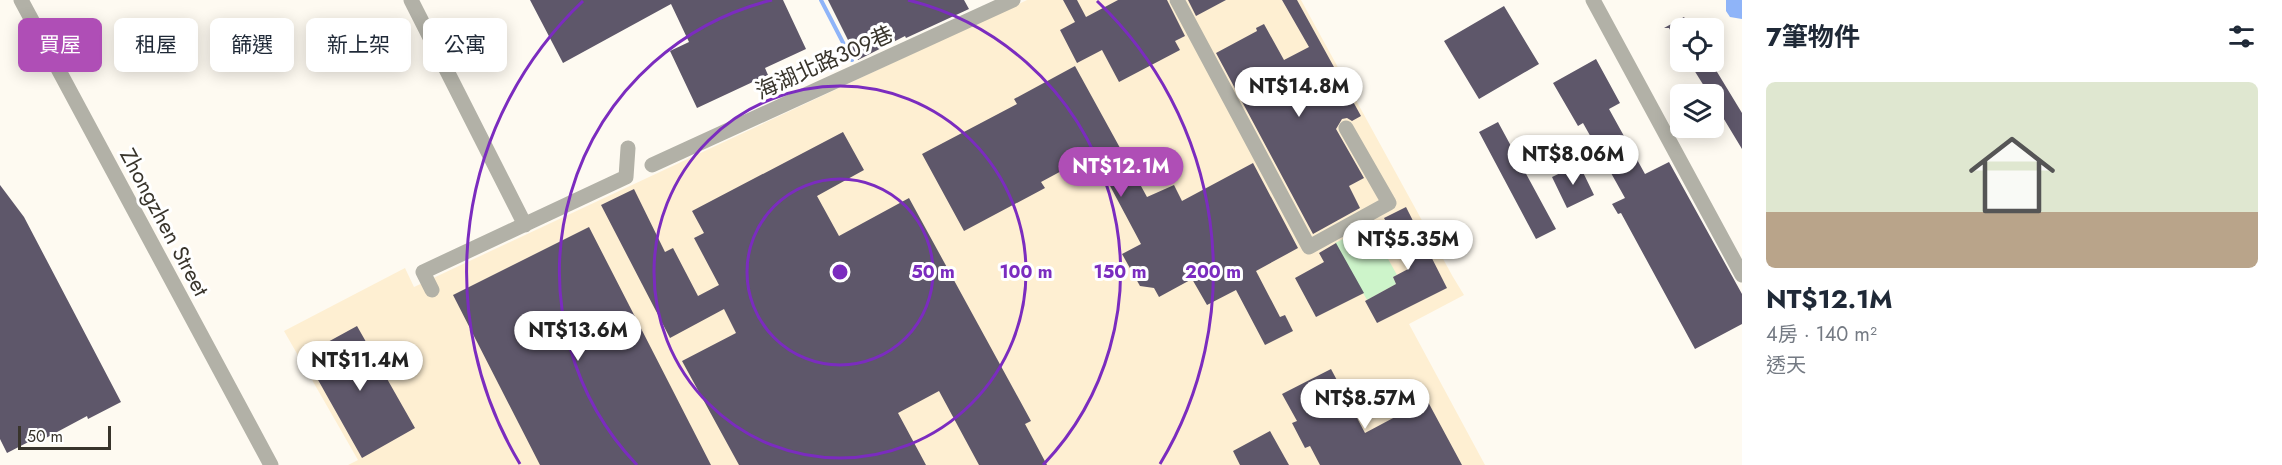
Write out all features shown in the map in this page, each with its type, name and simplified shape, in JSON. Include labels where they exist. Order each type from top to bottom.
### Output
[{"type":"street","name":"Zhongzhen Street","points":[[21,0],[270,465]]},
{"type":"street","points":[[411,0],[525,225]]},
{"type":"street","name":"海湖北路309巷","points":[[652,165],[1013,0]]},
{"type":"street","points":[[1177,0],[1308,247],[1389,203],[1346,128]]},
{"type":"street","points":[[1593,0],[1742,275]]},
{"type":"street","points":[[432,290],[423,272],[626,177],[628,148]]},
{"type":"shaded area","points":[[1027,0],[1301,0],[1464,295],[1409,324],[1485,465],[348,465],[358,460],[284,331],[405,268],[414,287]]},
{"type":"green space","points":[[1366,228],[1372,230],[1397,275],[1393,277],[1396,284],[1367,300],[1335,243]]},
{"type":"water","points":[[1726,0],[1742,0],[1742,19],[1730,17],[1726,11]]},
{"type":"building","points":[[530,0],[783,0],[806,49],[765,68],[768,75],[697,108],[670,51],[689,42],[671,4],[563,63]]},
{"type":"building","points":[[828,0],[964,0],[969,9],[906,38],[905,36],[858,60]]},
{"type":"building","points":[[1063,0],[1077,0],[1086,17],[1118,0],[1167,0],[1185,36],[1175,41],[1180,50],[1119,82],[1102,50],[1077,63],[1060,30],[1075,22]]},
{"type":"building","points":[[1188,0],[1226,0],[1196,16]]},
{"type":"building","points":[[1282,0],[1297,0],[1361,116],[1352,121],[1347,118],[1342,119],[1336,129],[1364,178],[1349,186],[1360,208],[1313,234],[1216,53],[1257,31],[1256,28],[1264,24],[1284,60],[1309,47]]},
{"type":"building","points":[[1504,6],[1539,64],[1479,99],[1444,41]]},
{"type":"building","points":[[1596,59],[1620,103],[1609,109],[1645,174],[1669,162],[1742,294],[1742,324],[1695,349],[1621,213],[1618,214],[1612,204],[1625,198],[1583,123],[1578,126],[1553,83]]},
{"type":"building","points":[[1075,66],[1147,197],[1174,185],[1182,201],[1253,163],[1298,248],[1256,271],[1280,317],[1285,315],[1293,331],[1265,345],[1236,290],[1207,305],[1192,279],[1159,297],[1154,288],[1140,286],[1122,254],[1141,244],[1093,154],[1041,182],[1045,188],[964,231],[922,154],[1017,104],[1014,99]]},
{"type":"building","points":[[1695,72],[1717,72],[1742,113],[1742,149],[1724,119],[1724,84],[1703,84]]},
{"type":"building","points":[[1498,122],[1556,229],[1536,239],[1479,132]]},
{"type":"building","points":[[843,132],[864,170],[817,196],[839,236],[909,198],[1031,421],[1025,424],[1047,465],[979,465],[939,391],[898,413],[926,465],[739,465],[682,361],[736,333],[724,309],[670,338],[601,205],[634,189],[665,252],[673,248],[698,296],[719,285],[694,238],[704,233],[692,211]]},
{"type":"building","points":[[1579,164],[1594,195],[1567,208],[1552,177]]},
{"type":"building","points":[[0,185],[24,217],[121,402],[88,419],[87,416],[44,439],[42,435],[7,453],[0,439]]},
{"type":"building","points":[[1406,207],[1447,288],[1377,323],[1365,301],[1396,284],[1393,277],[1410,268],[1384,218]]},
{"type":"building","points":[[589,227],[711,465],[540,465],[453,295]]},
{"type":"building","points":[[1336,243],[1364,293],[1316,317],[1295,278],[1324,262],[1319,253]]},
{"type":"building","points":[[357,326],[415,428],[362,458],[304,355]]},
{"type":"building","points":[[1331,369],[1365,433],[1427,400],[1462,465],[1320,465],[1310,446],[1305,448],[1292,423],[1297,421],[1282,394]]},
{"type":"building","points":[[1270,431],[1289,465],[1240,465],[1233,451]]},
{"type":"waterway","points":[[821,0],[852,60]]}]
